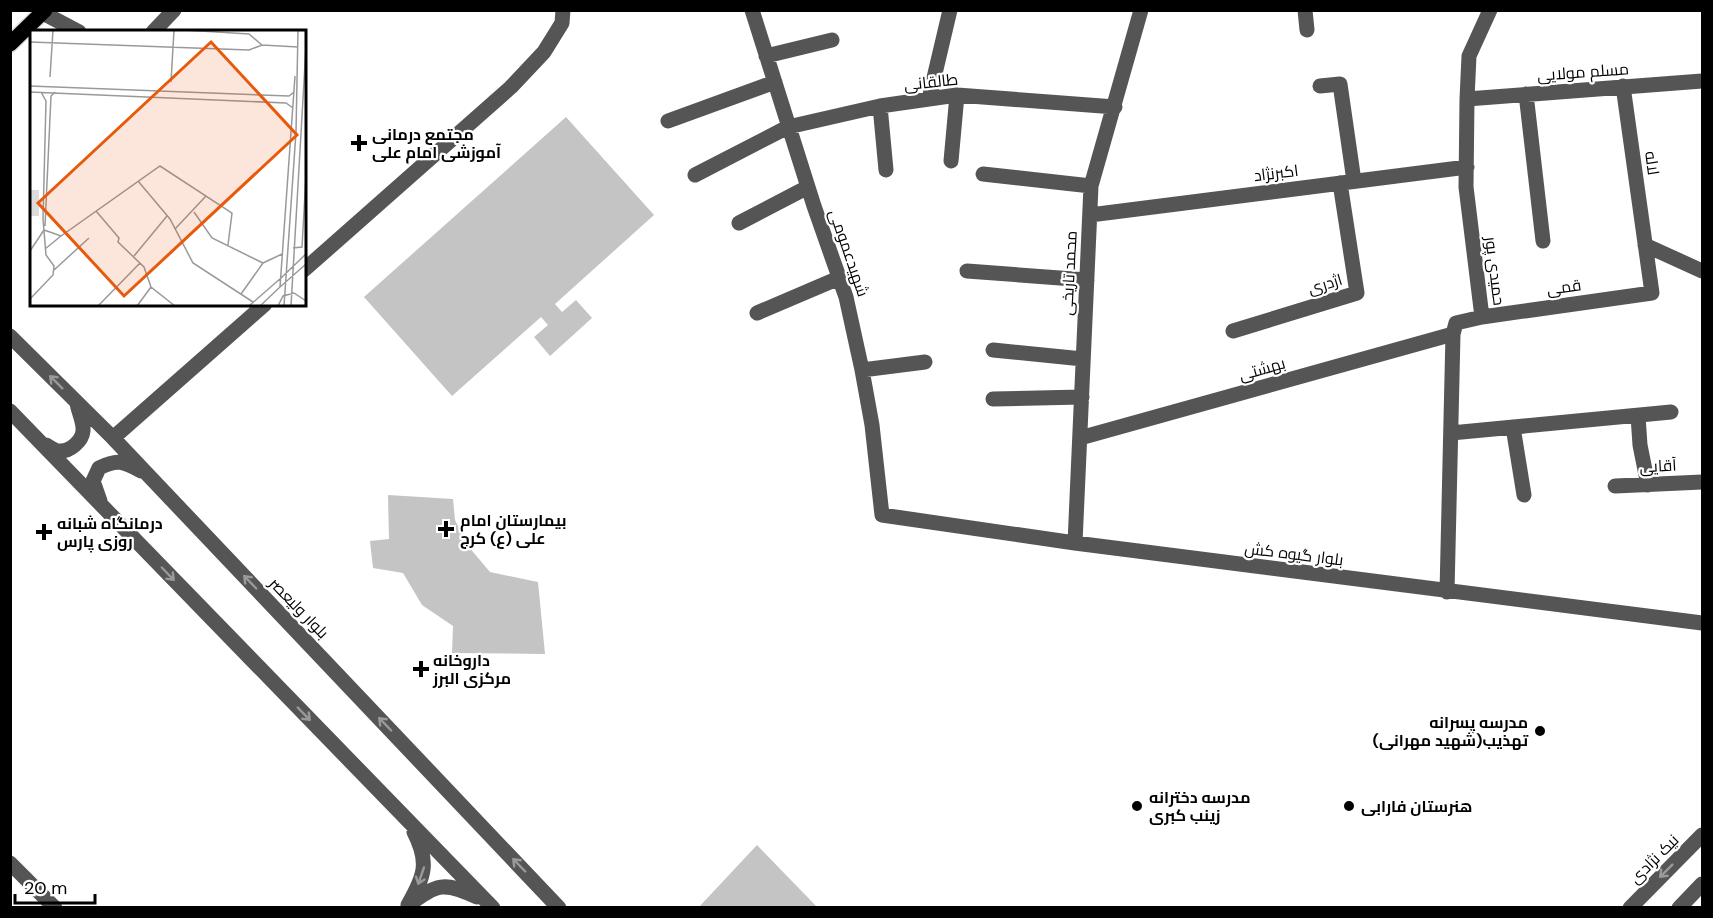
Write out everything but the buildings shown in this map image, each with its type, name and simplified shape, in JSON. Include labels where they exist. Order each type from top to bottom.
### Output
[{"type":"main road","points":[[10,44],[44,12]]},
{"type":"street","points":[[155,30],[174,10]]},
{"type":"street","points":[[306,268],[511,87],[544,52],[562,23],[563,10]]},
{"type":"street","name":"شهیدعمومی","points":[[752,10],[807,187],[846,297],[872,425],[882,515]]},
{"type":"street","points":[[929,99],[950,10]]},
{"type":"street","name":"محمد تاریخی","points":[[1075,543],[1091,186],[1141,10]]},
{"type":"street","points":[[1305,10],[1307,30]]},
{"type":"street","name":"حمیدی پور","points":[[1453,334],[1456,323],[1482,316],[1466,187],[1467,99],[1469,56],[1490,10]]},
{"type":"street","points":[[44,12],[76,30]]},
{"type":"street","points":[[766,56],[832,40]]},
{"type":"street","name":"مسلم مولایی","points":[[1467,99],[1702,81]]},
{"type":"street","points":[[668,121],[775,82]]},
{"type":"street","points":[[1320,86],[1340,84],[1347,182]]},
{"type":"street","name":"لاله","points":[[1623,86],[1652,293]]},
{"type":"street","points":[[1526,94],[1543,241]]},
{"type":"street","points":[[951,161],[957,95]]},
{"type":"street","name":"طالقانی","points":[[694,176],[788,127],[880,106],[957,95],[1115,107]]},
{"type":"street","points":[[880,106],[886,170]]},
{"type":"street","name":"اکبرنژاد","points":[[1090,215],[1467,167]]},
{"type":"street","points":[[983,174],[1091,186]]},
{"type":"street","name":"اژدری","points":[[1233,331],[1357,293],[1347,182]]},
{"type":"street","points":[[740,223],[807,187]]},
{"type":"street","points":[[1645,245],[1702,271]]},
{"type":"street","points":[[967,271],[1087,280]]},
{"type":"street","points":[[757,313],[839,278]]},
{"type":"street","name":"قمی","points":[[1482,316],[1652,293]]},
{"type":"street","points":[[113,438],[263,306]]},
{"type":"street","points":[[1447,592],[1453,334]]},
{"type":"street","name":"بهشتی","points":[[1080,438],[1453,334]]},
{"type":"street","name":"بلوار ولیعصر","points":[[10,336],[113,438],[559,908]]},
{"type":"street","points":[[993,350],[1083,359]]},
{"type":"street","points":[[862,370],[925,362]]},
{"type":"street","points":[[993,399],[1082,397]]},
{"type":"street","points":[[38,440],[58,451],[66,451],[74,446],[83,434],[76,402]]},
{"type":"street","points":[[10,411],[489,904]]},
{"type":"street","points":[[1451,433],[1671,412]]},
{"type":"street","points":[[1638,416],[1640,445],[1648,485]]},
{"type":"street","points":[[1513,427],[1524,495]]},
{"type":"street","points":[[103,507],[93,482],[99,468],[114,461],[128,463],[148,475]]},
{"type":"street","name":"آقایی","points":[[1616,486],[1702,482]]},
{"type":"street","name":"بلوار گیوه کش","points":[[882,515],[1447,592],[1702,623]]},
{"type":"street","points":[[406,906],[423,877],[425,866],[418,840],[408,822]]},
{"type":"street","name":"نیک نژادی","points":[[1630,908],[1702,835]]},
{"type":"street","points":[[10,862],[55,908]]},
{"type":"street","points":[[1679,908],[1702,884]]},
{"type":"street","points":[[406,906],[435,888],[448,885],[489,904]]},
{"type":"place","name":"مجتمع درمانی آموزشی امام علی","points":[[359,143]]},
{"type":"place","name":"بیمارستان امام علی (ع) کرج","points":[[446,529]]},
{"type":"place","name":"درمانگاه شبانه روزی پارس","points":[[44,532]]},
{"type":"place","name":"داروخانه مرکزی البرز","points":[[421,669]]},
{"type":"place","name":"مدرسه پسرانه تهذیب(شهید مهرانی)","points":[[1540,731]]},
{"type":"place","name":"مدرسه دخترانه زینب کبری","points":[[1137,806]]},
{"type":"place","name":"هنرستان فارابی","points":[[1349,806]]}]
